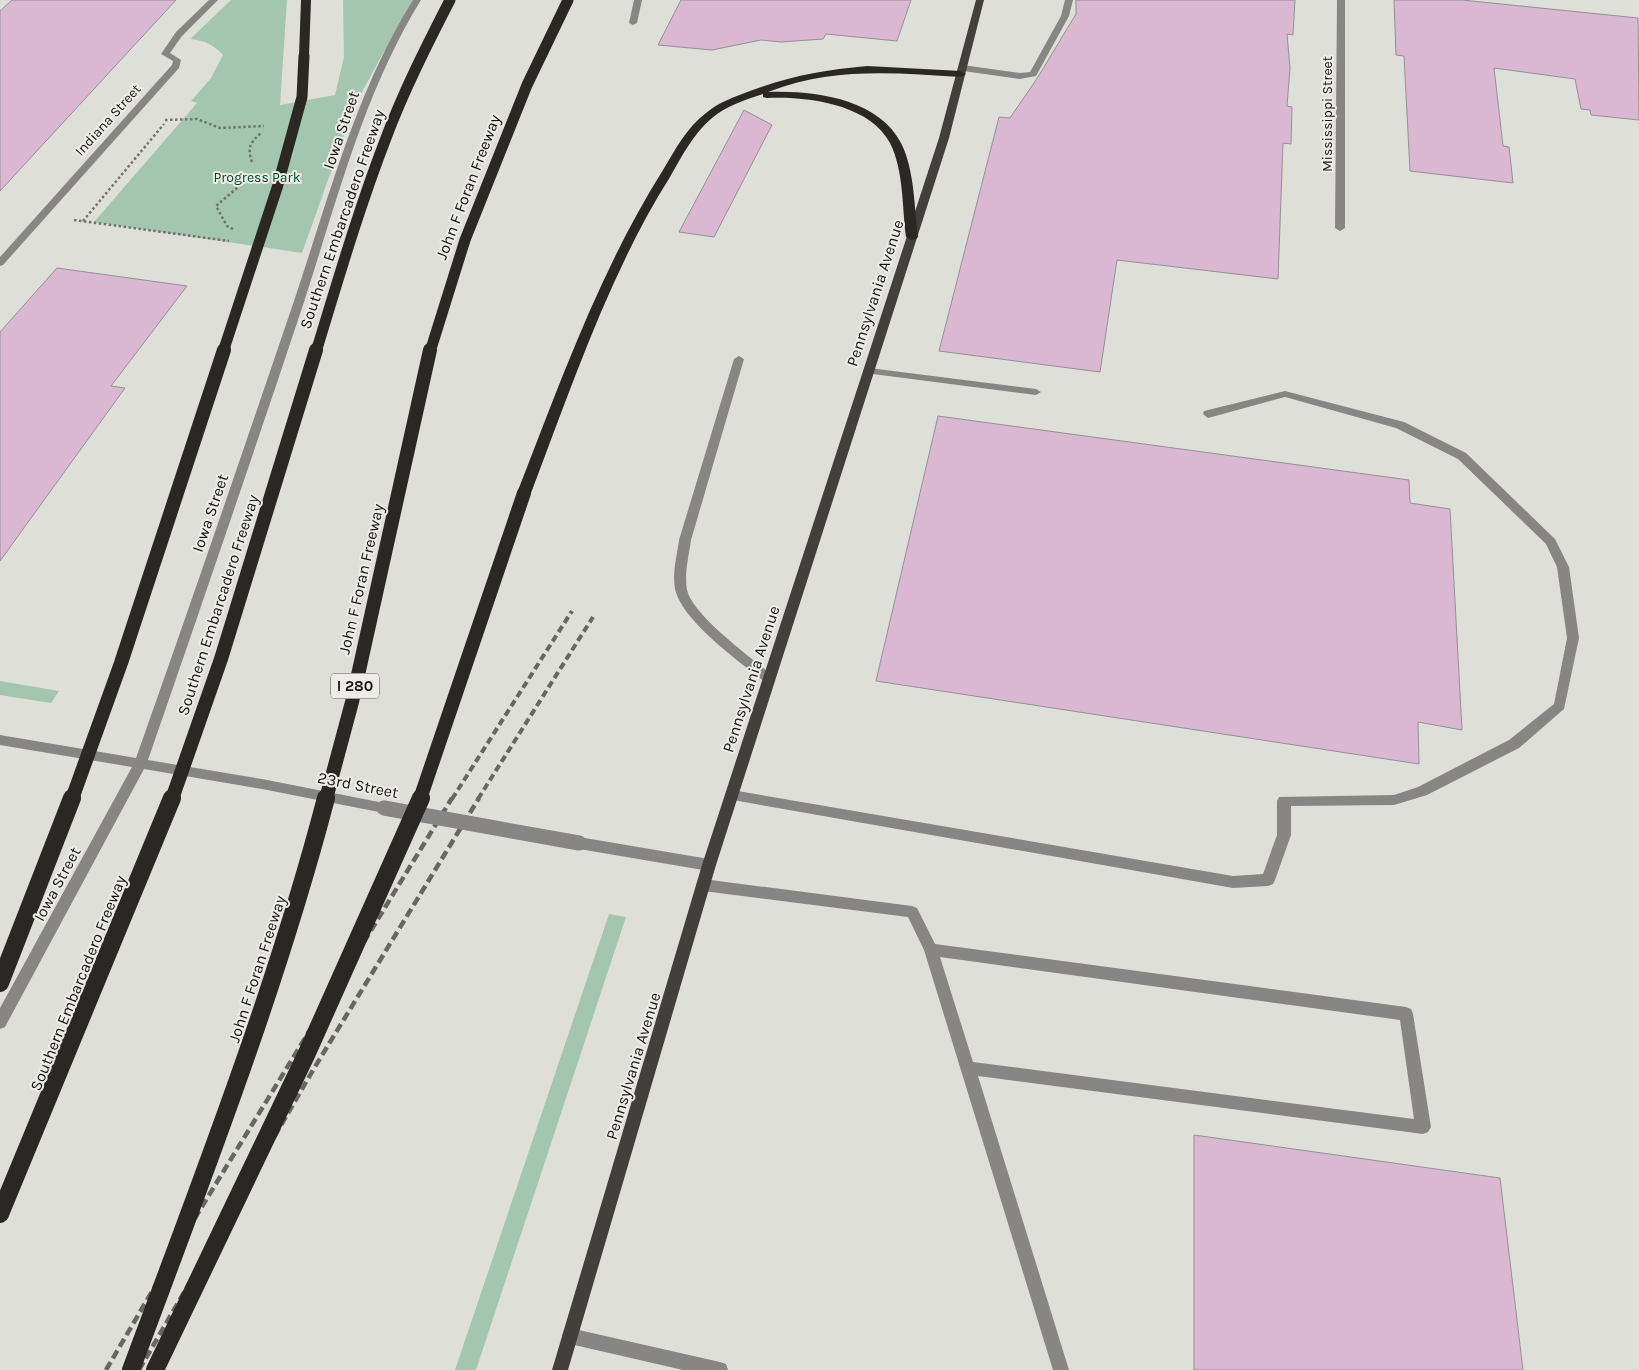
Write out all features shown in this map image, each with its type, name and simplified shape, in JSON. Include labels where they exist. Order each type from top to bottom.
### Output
[{"type":"highway","points":[[0,983],[67,813],[121,663],[278,188],[302,97],[306,0]]},
{"type":"highway","name":"Southern Embarcadero Freeway","points":[[0,1214],[164,818],[221,658],[362,203],[386,137],[416,64],[450,0]]},
{"type":"highway","name":"John F Foran Freeway","points":[[131,1370],[253,1040],[310,860],[352,702],[427,365],[443,311],[466,240],[496,158],[527,85],[568,0]]},
{"type":"highway","points":[[155,1370],[307,1053],[420,797],[524,492],[585,335],[647,204],[692,132],[715,111],[728,103],[790,80],[824,73],[867,69],[962,71]]},
{"type":"highway","points":[[748,97],[784,93],[811,96],[840,103],[865,114],[884,126],[895,143],[900,159],[912,237]]},
{"type":"main road","name":"Pennsylvania Avenue","points":[[560,1370],[709,865],[912,237],[962,71],[980,0]]},
{"type":"street","name":"Indiana Street","points":[[0,263],[176,66],[177,60],[165,54],[179,34],[214,0]]},
{"type":"street","name":"Iowa Street","points":[[0,1022],[140,764],[221,533],[365,104],[407,16],[417,0]]},
{"type":"street","points":[[633,23],[638,0]]},
{"type":"street","points":[[962,71],[1020,76],[1033,74],[1065,16],[1069,0]]},
{"type":"street","name":"Mississippi Street","points":[[1340,228],[1341,0]]},
{"type":"street","points":[[739,359],[685,540],[681,570],[682,593],[698,616],[769,680]]},
{"type":"street","points":[[868,371],[1036,392]]},
{"type":"street","points":[[732,795],[1233,882],[1268,880],[1284,835],[1284,801],[1394,800],[1422,791],[1514,744],[1560,706],[1573,638],[1563,568],[1551,542],[1462,456],[1400,425],[1285,394],[1208,414]]},
{"type":"street","name":"23rd Street","points":[[0,740],[262,784],[384,808],[709,865]]},
{"type":"street","points":[[703,885],[912,912],[931,950],[1061,1370]]},
{"type":"street","points":[[931,950],[1406,1014],[1423,1127],[968,1068]]},
{"type":"street","points":[[570,1336],[720,1370]]},
{"type":"path","points":[[129,118],[196,119],[220,128],[266,126],[250,143],[248,150],[253,162],[244,182],[216,206],[227,226],[239,232]]},
{"type":"path","points":[[82,221],[167,120]]},
{"type":"path","points":[[42,216],[234,241]]},
{"type":"green space","name":"Progress Park","points":[[231,0],[287,0],[280,105],[335,95],[344,57],[343,0],[417,0],[382,55],[354,107],[302,253],[94,222],[197,103],[191,101],[211,78],[223,55],[216,48],[208,44],[190,39]]},
{"type":"green space","points":[[0,681],[59,691],[51,703],[0,695]]},
{"type":"green space","points":[[609,914],[626,917],[476,1370],[455,1370]]},
{"type":"building","points":[[12,0],[176,0],[0,191],[0,11]]},
{"type":"building","points":[[681,0],[911,0],[897,41],[826,34],[823,39],[781,42],[761,40],[712,50],[658,45]]},
{"type":"building","points":[[1076,0],[1295,0],[1293,35],[1287,34],[1290,68],[1287,106],[1292,107],[1291,144],[1283,143],[1278,279],[1117,260],[1100,372],[939,351],[999,117],[1010,118],[1038,77],[1076,14]]},
{"type":"building","points":[[1394,0],[1462,0],[1638,18],[1639,120],[1591,115],[1590,110],[1581,109],[1575,79],[1494,68],[1503,146],[1509,147],[1513,183],[1410,171],[1404,56],[1396,55]]},
{"type":"building","points":[[744,110],[772,125],[714,237],[679,232]]},
{"type":"building","points":[[57,268],[187,286],[111,386],[125,388],[0,561],[0,332]]},
{"type":"building","points":[[938,416],[1409,480],[1410,503],[1450,509],[1462,730],[1418,722],[1419,764],[876,681]]},
{"type":"building","points":[[1194,1135],[1500,1178],[1523,1370],[1194,1370]]},
{"type":"railway","points":[[452,799],[572,611]]},
{"type":"railway","points":[[478,799],[593,617]]},
{"type":"railway","points":[[106,1370],[198,1213],[452,798]]},
{"type":"railway","points":[[139,1370],[313,1070],[479,798]]}]
